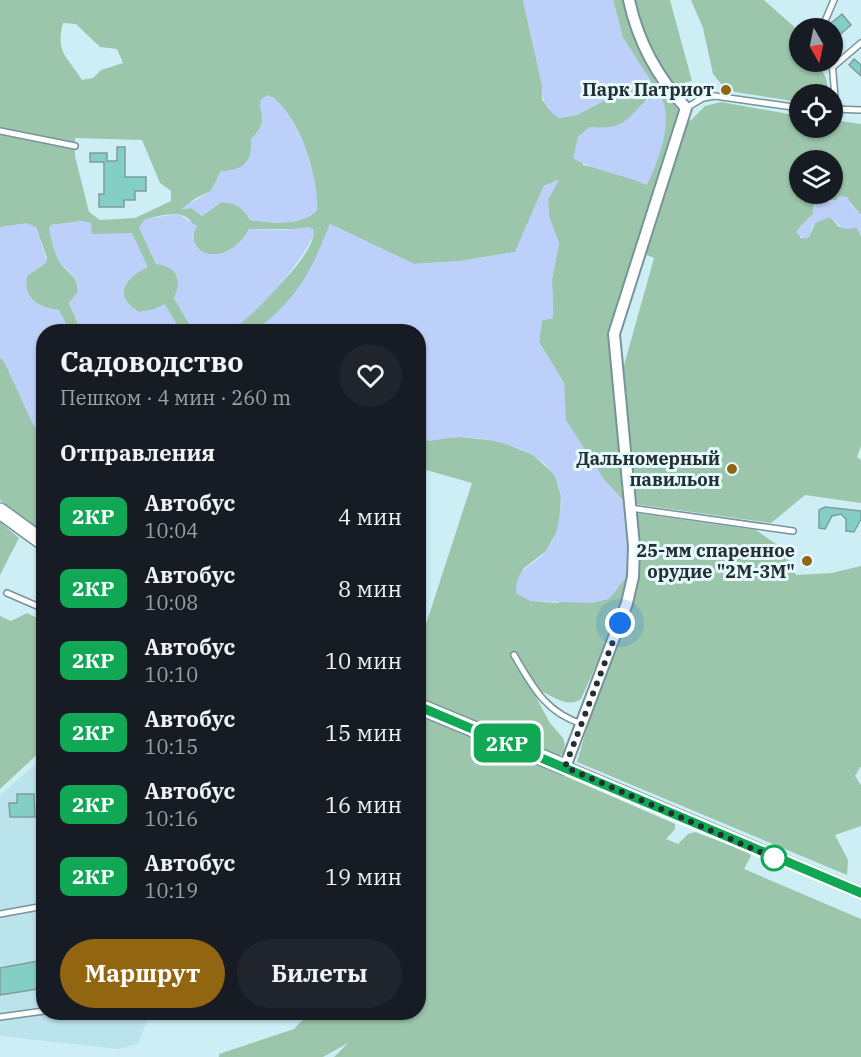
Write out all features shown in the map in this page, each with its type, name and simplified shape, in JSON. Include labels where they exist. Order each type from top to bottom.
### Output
[{"type":"street","points":[[565,767],[627,603],[633,577],[630,508],[614,334],[686,108],[663,81],[643,48],[629,0]]},
{"type":"street","points":[[0,511],[36,537]]},
{"type":"street","points":[[426,709],[861,893]]},
{"type":"lane","points":[[826,18],[834,0]]},
{"type":"lane","points":[[843,56],[861,43]]},
{"type":"lane","points":[[686,108],[703,98],[715,96],[789,106]]},
{"type":"lane","points":[[843,109],[861,110]]},
{"type":"lane","points":[[0,131],[75,146]]},
{"type":"lane","points":[[630,508],[793,531]]},
{"type":"lane","points":[[7,593],[36,606]]},
{"type":"lane","points":[[514,655],[537,693],[562,717],[582,724]]},
{"type":"lane","points":[[0,914],[36,907]]},
{"type":"lane","points":[[0,1017],[36,1012]]},
{"type":"shaded area","points":[[523,0],[613,0],[623,38],[650,80],[628,92],[616,94],[577,115],[559,118],[544,101]]},
{"type":"shaded area","points":[[268,95],[279,102],[297,129],[315,182],[317,210],[303,219],[276,223],[250,220],[241,208],[226,202],[220,202],[202,216],[192,208],[181,209],[211,191],[221,171],[236,169],[245,163],[250,153],[251,139],[262,123],[261,99]]},
{"type":"shaded area","points":[[660,95],[666,116],[665,128],[660,153],[647,185],[589,166],[573,158],[578,137],[590,127],[616,126],[624,122],[649,99]]},
{"type":"shaded area","points":[[559,180],[548,199],[549,217],[559,243],[552,279],[553,318],[542,320],[539,342],[564,383],[566,420],[605,481],[626,503],[628,557],[625,579],[609,599],[592,603],[531,601],[516,593],[522,572],[541,557],[555,534],[561,503],[559,486],[552,472],[540,460],[509,445],[460,437],[426,441],[426,324],[264,324],[301,284],[316,258],[330,224],[414,264],[460,261],[515,252],[544,186]]},
{"type":"shaded area","points":[[843,196],[848,197],[851,205],[861,215],[861,236],[857,228],[844,229],[830,217],[813,224],[809,237],[805,239],[797,234],[797,230],[813,214],[816,204],[843,204]]},
{"type":"shaded area","points":[[178,214],[197,226],[192,237],[197,247],[212,254],[220,254],[237,245],[249,229],[285,230],[310,227],[314,232],[290,272],[263,303],[239,324],[190,324],[174,298],[178,286],[176,275],[169,267],[156,264],[139,227],[146,219]]},
{"type":"shaded area","points":[[83,221],[91,223],[92,234],[132,233],[148,267],[128,282],[124,294],[126,300],[139,312],[152,310],[165,304],[176,324],[78,324],[69,303],[78,292],[77,283],[74,276],[57,258],[49,228],[51,225]]},
{"type":"shaded area","points":[[26,223],[36,227],[47,262],[27,276],[27,290],[39,305],[59,310],[66,324],[36,324],[36,427],[0,357],[0,227]]},
{"type":"shaded area","points":[[36,764],[36,1020],[147,1020],[138,1044],[119,1049],[0,1036],[0,795]]},
{"type":"green space","points":[[0,0],[523,0],[542,85],[542,100],[559,118],[577,115],[616,94],[628,92],[650,80],[623,38],[613,0],[670,0],[692,81],[673,85],[671,96],[678,110],[690,121],[705,106],[721,102],[789,114],[789,138],[843,138],[843,121],[861,124],[861,215],[849,201],[843,201],[843,150],[789,150],[789,204],[816,204],[813,214],[800,227],[800,238],[809,237],[816,221],[830,217],[839,227],[857,228],[861,236],[861,446],[857,457],[861,460],[861,503],[805,495],[771,523],[634,504],[623,369],[654,258],[642,253],[611,334],[626,503],[605,481],[565,420],[564,383],[539,342],[542,320],[553,318],[552,279],[559,243],[549,217],[548,199],[558,180],[544,186],[515,252],[460,261],[414,264],[330,224],[311,271],[286,306],[264,324],[236,324],[265,300],[294,269],[312,240],[313,229],[249,229],[239,243],[232,248],[225,252],[209,254],[195,246],[192,223],[188,218],[171,214],[146,219],[139,227],[156,264],[169,267],[176,275],[178,286],[174,298],[189,324],[176,324],[165,305],[139,312],[130,306],[125,300],[125,287],[133,276],[147,267],[91,234],[83,221],[51,225],[50,229],[52,244],[58,258],[74,277],[78,292],[69,303],[78,324],[66,324],[59,310],[39,304],[27,291],[27,276],[44,264],[47,258],[36,227],[0,227]],"holes":[[[63,23],[76,24],[100,47],[117,49],[123,63],[101,70],[93,78],[82,80],[64,54],[61,41]],[[273,97],[300,134],[306,149],[314,180],[317,210],[303,219],[276,223],[250,220],[241,208],[226,202],[221,202],[202,216],[192,208],[182,209],[196,198],[211,191],[221,171],[241,167],[248,159],[251,139],[262,123],[260,104]],[[648,98],[647,185],[622,174],[583,165],[578,137],[590,127],[601,128],[623,123]],[[75,138],[142,140],[160,183],[171,191],[171,201],[135,218],[100,220],[89,212],[75,156]]]},
{"type":"green space","points":[[691,0],[764,0],[789,22],[789,72],[823,72],[827,84],[789,84],[789,100],[735,92],[722,85],[713,74],[703,28]]},
{"type":"green space","points":[[0,357],[36,427],[36,527],[0,500]]},
{"type":"green space","points":[[459,437],[500,441],[533,455],[555,475],[561,496],[559,528],[546,551],[523,569],[516,593],[531,601],[558,603],[629,541],[631,576],[615,622],[581,699],[571,703],[543,692],[536,697],[550,723],[563,738],[565,745],[563,754],[556,756],[426,700],[426,624],[472,483],[426,470],[426,439]]},
{"type":"green space","points":[[635,513],[756,530],[783,549],[796,575],[832,573],[861,566],[861,766],[855,776],[861,785],[861,826],[835,835],[848,860],[847,875],[577,762],[595,700],[631,602]]},
{"type":"green space","points":[[0,522],[19,538],[0,575]]},
{"type":"green space","points":[[27,613],[36,618],[36,756],[0,789],[0,616],[11,621]]},
{"type":"green space","points":[[426,715],[675,824],[675,829],[666,839],[678,844],[688,834],[695,832],[749,852],[751,856],[744,869],[861,919],[861,1057],[334,1057],[348,1043],[323,1057],[219,1057],[219,1054],[294,1029],[302,1020],[426,1020]]},
{"type":"building","points":[[842,14],[851,25],[843,32],[843,18],[837,18]]},
{"type":"building","points":[[854,59],[861,65],[861,76],[849,65]]},
{"type":"building","points":[[117,147],[125,147],[125,177],[146,177],[146,191],[135,191],[135,200],[124,200],[124,207],[99,207],[99,194],[104,194],[104,162],[90,162],[90,153],[107,153],[107,161],[117,161]]},
{"type":"building","points":[[825,507],[861,511],[861,519],[854,532],[846,531],[846,519],[841,514],[832,516],[825,529],[819,528],[819,510]]},
{"type":"building","points":[[17,794],[34,794],[35,817],[10,817],[9,803],[17,803]]},
{"type":"building","points":[[36,961],[36,989],[0,995],[0,968]]},
{"type":"bus line","name":"2КР","points":[[426,709],[861,893]]},
{"type":"place","name":"Парк Патриот","points":[[726,90]]},
{"type":"place","name":"Дальномерный павильон","points":[[732,469]]},
{"type":"place","name":"25-мм спаренное орудие \"2М-3М\"","points":[[807,561]]},
{"type":"route","points":[[620,623],[565,767],[774,858]]}]
